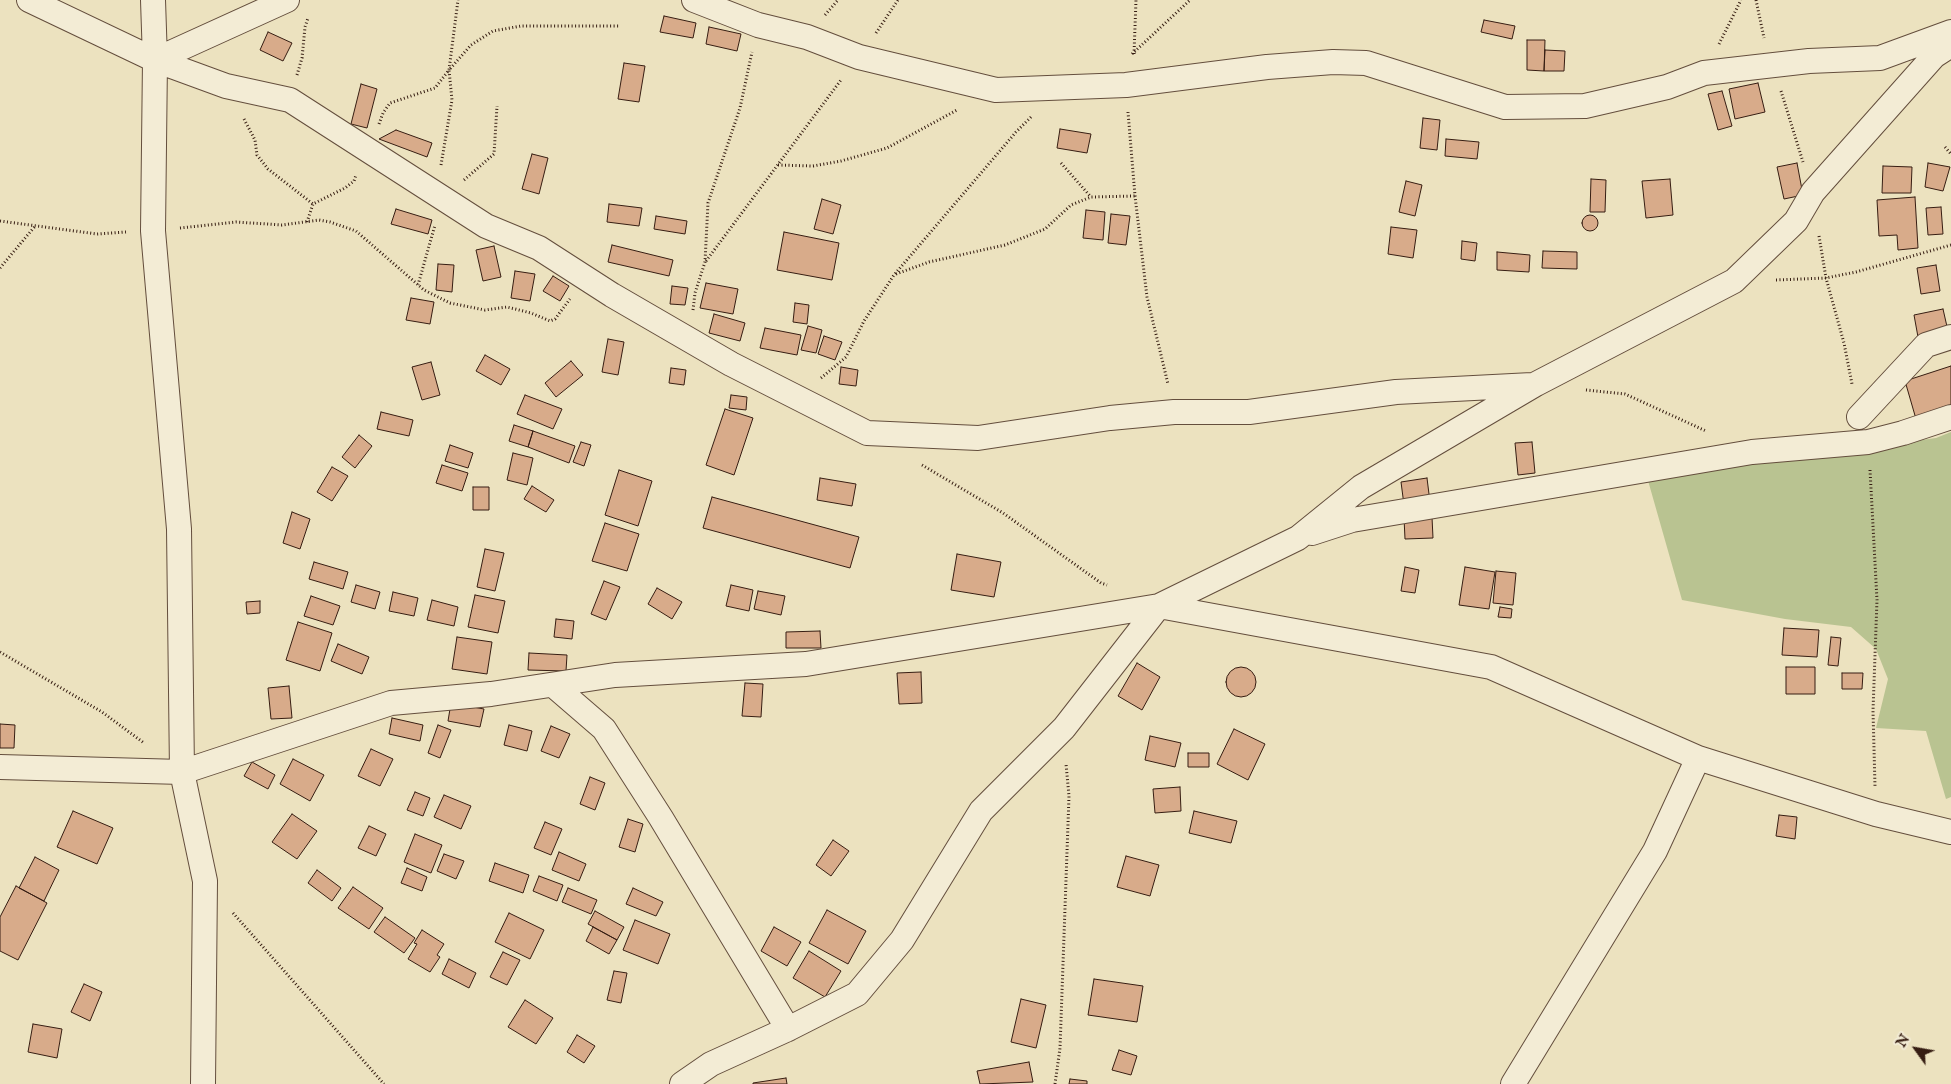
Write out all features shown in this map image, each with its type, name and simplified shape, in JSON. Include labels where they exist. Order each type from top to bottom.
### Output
[{"type":"street","points":[[29,0],[155,60],[226,86],[290,100],[486,226],[538,248],[731,364],[867,433],[978,438],[1110,418],[1174,412],[1249,412],[1396,392],[1536,384]]},
{"type":"street","points":[[152,0],[155,60],[153,231],[179,529],[182,772],[205,881],[203,1084]]},
{"type":"street","points":[[155,60],[287,0]]},
{"type":"street","points":[[694,0],[758,25],[807,37],[859,57],[996,90],[1062,89],[1126,85],[1266,67],[1333,62],[1366,63],[1505,107],[1585,106],[1667,87],[1704,73],[1809,61],[1880,58],[1951,32]]},
{"type":"street","points":[[1298,538],[1361,487],[1536,384],[1734,281],[1796,222],[1813,192],[1934,56],[1951,45]]},
{"type":"street","points":[[1859,417],[1926,345],[1951,337]]},
{"type":"street","points":[[0,767],[182,772],[391,703],[491,694],[615,675],[806,664],[1159,606],[1298,538],[1352,520],[1752,452],[1868,442],[1951,417]]},
{"type":"street","points":[[682,1084],[711,1064],[788,1029],[857,994],[902,940],[981,811],[1064,728],[1159,606]]},
{"type":"street","points":[[1159,606],[1491,667],[1698,758],[1876,814],[1951,832]]},
{"type":"street","points":[[553,685],[604,730],[661,818],[788,1029]]},
{"type":"street","points":[[1513,1084],[1656,852],[1698,758]]},
{"type":"path","points":[[418,285],[442,198],[441,167],[452,100],[449,70],[458,0]]},
{"type":"path","points":[[705,262],[859,57],[898,0]]},
{"type":"path","points":[[1136,0],[1134,54],[1126,85],[1135,196],[1147,297],[1174,412]]},
{"type":"path","points":[[1126,58],[1134,54],[1190,0]]},
{"type":"path","points":[[1704,73],[1740,0]]},
{"type":"path","points":[[1756,0],[1759,20],[1813,192],[1826,278],[1844,343],[1859,417]]},
{"type":"path","points":[[290,100],[302,58],[305,27],[311,9]]},
{"type":"path","points":[[690,340],[695,293],[705,262],[708,204],[740,108],[758,25]]},
{"type":"path","points":[[306,222],[314,204],[345,188],[354,181],[383,114],[390,103],[435,88],[471,45],[493,31],[521,26],[619,26]]},
{"type":"path","points":[[226,86],[255,140],[256,155],[268,169],[314,204]]},
{"type":"path","points":[[799,398],[846,357],[864,321],[894,275],[1016,132],[1062,89]]},
{"type":"path","points":[[778,165],[813,166],[841,161],[887,148],[996,90]]},
{"type":"path","points":[[442,198],[494,154],[496,106]]},
{"type":"path","points":[[1945,147],[1951,154]]},
{"type":"path","points":[[1062,163],[1091,197]]},
{"type":"path","points":[[894,275],[928,262],[1005,245],[1045,229],[1071,205],[1091,197],[1135,196]]},
{"type":"path","points":[[0,221],[97,234],[153,231],[236,222],[282,224],[330,222],[356,231],[418,285],[450,304],[485,310],[507,307],[550,320],[555,319],[587,279]]},
{"type":"path","points":[[0,268],[36,225]]},
{"type":"path","points":[[1734,281],[1826,278],[1856,272],[1951,245]]},
{"type":"path","points":[[1586,390],[1625,394],[1707,431]]},
{"type":"path","points":[[1868,442],[1877,600],[1873,711],[1876,814]]},
{"type":"path","points":[[918,463],[1003,512],[1101,583],[1109,586]]},
{"type":"path","points":[[0,652],[102,712],[182,772]]},
{"type":"path","points":[[1055,1084],[1060,1048],[1069,796],[1064,728]]},
{"type":"path","points":[[205,881],[384,1084]]},
{"type":"green space","points":[[1951,432],[1951,797],[1946,799],[1926,731],[1876,728],[1888,679],[1876,649],[1851,627],[1785,619],[1682,600],[1647,477],[1936,438]]},
{"type":"building","points":[[664,16],[696,23],[693,38],[660,32]]},
{"type":"building","points":[[1484,20],[1515,26],[1512,39],[1481,32]]},
{"type":"building","points":[[709,27],[741,34],[737,51],[706,44]]},
{"type":"building","points":[[268,32],[292,43],[283,61],[260,50]]},
{"type":"building","points":[[1527,40],[1545,40],[1544,71],[1527,70]]},
{"type":"building","points":[[1545,50],[1565,51],[1564,71],[1544,71]]},
{"type":"building","points":[[624,63],[645,66],[639,102],[618,99]]},
{"type":"building","points":[[1758,83],[1765,112],[1735,119],[1729,89]]},
{"type":"building","points":[[361,84],[377,89],[367,128],[351,124]]},
{"type":"building","points":[[1722,91],[1732,126],[1718,130],[1708,94]]},
{"type":"building","points":[[1423,118],[1440,120],[1437,150],[1420,148]]},
{"type":"building","points":[[1060,129],[1091,134],[1087,153],[1057,148]]},
{"type":"building","points":[[396,130],[432,143],[427,157],[379,139]]},
{"type":"building","points":[[1446,139],[1479,142],[1477,159],[1445,156]]},
{"type":"building","points":[[532,154],[548,158],[539,194],[522,189]]},
{"type":"building","points":[[1797,163],[1803,195],[1784,199],[1777,167]]},
{"type":"building","points":[[1928,163],[1950,167],[1943,191],[1925,187]]},
{"type":"building","points":[[1883,166],[1912,167],[1911,193],[1882,193]]},
{"type":"building","points":[[1591,179],[1606,180],[1605,212],[1590,212]]},
{"type":"building","points":[[1670,179],[1673,215],[1646,218],[1642,181]]},
{"type":"building","points":[[1406,181],[1422,185],[1415,216],[1399,212]]},
{"type":"building","points":[[1915,197],[1918,248],[1898,250],[1897,235],[1879,236],[1877,200]]},
{"type":"building","points":[[822,199],[841,205],[833,234],[814,229]]},
{"type":"building","points":[[609,204],[642,208],[639,226],[607,222]]},
{"type":"building","points":[[1941,207],[1943,234],[1928,235],[1926,208]]},
{"type":"building","points":[[396,209],[432,220],[428,234],[391,224]]},
{"type":"building","points":[[1086,210],[1105,212],[1103,240],[1083,238]]},
{"type":"building","points":[[1111,214],[1130,216],[1126,245],[1108,243]]},
{"type":"building","points":[[1590,215],[1598,223],[1590,231],[1582,223]]},
{"type":"building","points":[[656,216],[687,221],[685,234],[654,229]]},
{"type":"building","points":[[1391,227],[1417,230],[1413,258],[1388,254]]},
{"type":"building","points":[[784,232],[839,243],[832,280],[777,270]]},
{"type":"building","points":[[1462,241],[1477,243],[1475,261],[1461,259]]},
{"type":"building","points":[[612,245],[673,260],[669,276],[608,262]]},
{"type":"building","points":[[494,246],[501,277],[483,281],[476,250]]},
{"type":"building","points":[[1543,251],[1577,252],[1577,269],[1542,268]]},
{"type":"building","points":[[1497,252],[1530,255],[1529,272],[1497,270]]},
{"type":"building","points":[[438,264],[454,265],[452,292],[436,290]]},
{"type":"building","points":[[1936,265],[1940,291],[1921,294],[1917,268]]},
{"type":"building","points":[[515,271],[535,274],[530,301],[511,298]]},
{"type":"building","points":[[553,276],[569,286],[560,301],[543,291]]},
{"type":"building","points":[[706,283],[738,289],[733,314],[700,308]]},
{"type":"building","points":[[672,286],[688,288],[685,305],[670,304]]},
{"type":"building","points":[[411,298],[434,302],[430,324],[406,320]]},
{"type":"building","points":[[795,303],[809,305],[807,324],[793,322]]},
{"type":"building","points":[[1943,309],[1948,331],[1918,337],[1914,315]]},
{"type":"building","points":[[714,314],[745,323],[740,341],[709,333]]},
{"type":"building","points":[[808,326],[822,330],[816,353],[801,350]]},
{"type":"building","points":[[765,328],[801,335],[797,355],[760,348]]},
{"type":"building","points":[[824,336],[842,342],[835,360],[818,354]]},
{"type":"building","points":[[608,339],[624,342],[618,375],[602,372]]},
{"type":"building","points":[[485,355],[510,369],[501,385],[476,371]]},
{"type":"building","points":[[571,361],[583,375],[556,397],[545,383]]},
{"type":"building","points":[[431,362],[440,395],[422,400],[412,367]]},
{"type":"building","points":[[1951,366],[1951,408],[1916,419],[1905,381]]},
{"type":"building","points":[[841,367],[858,370],[856,386],[839,384]]},
{"type":"building","points":[[671,368],[686,370],[684,385],[669,383]]},
{"type":"building","points":[[525,395],[562,409],[553,429],[517,414]]},
{"type":"building","points":[[731,395],[747,397],[746,410],[729,408]]},
{"type":"building","points":[[725,409],[753,418],[734,475],[706,465]]},
{"type":"building","points":[[381,412],[413,420],[409,436],[377,429]]},
{"type":"building","points":[[514,425],[533,431],[528,447],[509,441]]},
{"type":"building","points":[[533,431],[575,446],[569,463],[528,447]]},
{"type":"building","points":[[359,435],[372,446],[355,468],[342,457]]},
{"type":"building","points":[[581,442],[591,445],[584,466],[573,462]]},
{"type":"building","points":[[1532,442],[1535,473],[1518,475],[1515,443]]},
{"type":"building","points":[[450,445],[473,453],[468,468],[445,461]]},
{"type":"building","points":[[513,453],[533,458],[527,485],[507,480]]},
{"type":"building","points":[[442,465],[468,473],[462,491],[436,483]]},
{"type":"building","points":[[332,467],[348,476],[332,501],[317,492]]},
{"type":"building","points":[[619,470],[652,481],[638,526],[605,515]]},
{"type":"building","points":[[820,478],[856,484],[852,506],[817,500]]},
{"type":"building","points":[[1427,478],[1430,502],[1404,505],[1401,482]]},
{"type":"building","points":[[532,486],[554,500],[546,512],[524,499]]},
{"type":"building","points":[[473,487],[489,487],[489,510],[473,510]]},
{"type":"building","points":[[712,497],[859,537],[850,568],[703,528]]},
{"type":"building","points":[[292,512],[310,519],[300,549],[283,543]]},
{"type":"building","points":[[1432,517],[1433,538],[1405,539],[1404,518]]},
{"type":"building","points":[[605,523],[639,534],[627,571],[592,561]]},
{"type":"building","points":[[485,549],[504,553],[495,591],[477,587]]},
{"type":"building","points":[[957,554],[1001,562],[994,597],[951,590]]},
{"type":"building","points":[[314,562],[348,572],[343,589],[309,579]]},
{"type":"building","points":[[1405,567],[1419,570],[1415,593],[1401,591]]},
{"type":"building","points":[[1465,567],[1495,572],[1489,609],[1459,605]]},
{"type":"building","points":[[1496,571],[1516,573],[1513,605],[1493,603]]},
{"type":"building","points":[[604,581],[620,587],[606,620],[591,614]]},
{"type":"building","points":[[356,585],[380,592],[375,609],[351,602]]},
{"type":"building","points":[[731,585],[753,590],[749,611],[726,606]]},
{"type":"building","points":[[657,588],[682,602],[672,619],[648,604]]},
{"type":"building","points":[[758,591],[785,596],[781,615],[754,609]]},
{"type":"building","points":[[393,592],[418,598],[414,616],[389,611]]},
{"type":"building","points":[[475,595],[505,601],[498,633],[468,627]]},
{"type":"building","points":[[311,596],[340,606],[333,625],[304,616]]},
{"type":"building","points":[[432,600],[458,607],[454,626],[427,620]]},
{"type":"building","points":[[260,601],[260,613],[247,614],[246,602]]},
{"type":"building","points":[[1500,607],[1512,609],[1511,618],[1498,617]]},
{"type":"building","points":[[556,619],[574,621],[572,639],[554,637]]},
{"type":"building","points":[[298,622],[332,633],[320,671],[286,660]]},
{"type":"building","points":[[1784,628],[1819,630],[1817,657],[1782,655]]},
{"type":"building","points":[[820,631],[821,648],[786,648],[786,632]]},
{"type":"building","points":[[457,637],[492,642],[487,674],[452,669]]},
{"type":"building","points":[[1831,637],[1841,638],[1838,666],[1828,665]]},
{"type":"building","points":[[338,644],[369,657],[362,674],[331,661]]},
{"type":"building","points":[[529,653],[567,655],[566,671],[528,670]]},
{"type":"building","points":[[1137,663],[1160,677],[1142,710],[1118,696]]},
{"type":"building","points":[[1241,667],[1252,671],[1256,682],[1252,693],[1241,697],[1230,693],[1226,682],[1230,671]]},
{"type":"building","points":[[1786,667],[1815,667],[1815,694],[1786,694]]},
{"type":"building","points":[[921,672],[922,703],[899,704],[897,673]]},
{"type":"building","points":[[1842,673],[1863,673],[1862,689],[1842,689]]},
{"type":"building","points":[[745,683],[763,684],[761,717],[742,716]]},
{"type":"building","points":[[289,686],[292,718],[271,719],[268,688]]},
{"type":"building","points":[[451,703],[484,709],[480,727],[448,721]]},
{"type":"building","points":[[392,718],[423,725],[420,741],[389,734]]},
{"type":"building","points":[[0,724],[15,725],[14,748],[0,748]]},
{"type":"building","points":[[438,725],[451,730],[440,758],[428,753]]},
{"type":"building","points":[[509,725],[532,731],[527,751],[504,745]]},
{"type":"building","points":[[551,726],[570,734],[559,758],[541,751]]},
{"type":"building","points":[[1234,729],[1265,744],[1248,780],[1217,764]]},
{"type":"building","points":[[1150,736],[1181,743],[1175,767],[1145,760]]},
{"type":"building","points":[[371,749],[393,759],[380,786],[358,776]]},
{"type":"building","points":[[1188,753],[1209,753],[1209,767],[1188,767]]},
{"type":"building","points":[[293,759],[324,775],[310,801],[280,784]]},
{"type":"building","points":[[252,762],[275,775],[268,789],[244,776]]},
{"type":"building","points":[[590,777],[605,783],[595,810],[580,804]]},
{"type":"building","points":[[1180,787],[1181,811],[1155,813],[1153,789]]},
{"type":"building","points":[[415,792],[430,798],[423,816],[407,810]]},
{"type":"building","points":[[444,795],[471,806],[461,829],[434,817]]},
{"type":"building","points":[[73,811],[113,828],[97,864],[57,847]]},
{"type":"building","points":[[1194,811],[1237,821],[1231,843],[1189,833]]},
{"type":"building","points":[[292,814],[317,831],[297,859],[272,842]]},
{"type":"building","points":[[1779,815],[1797,817],[1795,839],[1776,836]]},
{"type":"building","points":[[628,819],[643,824],[635,852],[619,847]]},
{"type":"building","points":[[545,822],[562,829],[551,855],[534,848]]},
{"type":"building","points":[[369,826],[386,834],[376,856],[358,848]]},
{"type":"building","points":[[415,834],[442,845],[431,873],[404,862]]},
{"type":"building","points":[[833,840],[849,851],[831,876],[816,865]]},
{"type":"building","points":[[559,852],[586,864],[579,881],[552,870]]},
{"type":"building","points":[[444,854],[464,861],[456,879],[437,871]]},
{"type":"building","points":[[1126,856],[1159,865],[1150,896],[1117,887]]},
{"type":"building","points":[[35,857],[59,870],[44,901],[19,888]]},
{"type":"building","points":[[495,863],[529,875],[523,893],[489,881]]},
{"type":"building","points":[[407,868],[427,877],[422,891],[401,883]]},
{"type":"building","points":[[317,870],[341,888],[332,901],[308,883]]},
{"type":"building","points":[[539,876],[563,885],[557,901],[533,891]]},
{"type":"building","points":[[16,886],[47,903],[18,960],[0,951],[0,917]]},
{"type":"building","points":[[353,887],[383,908],[369,929],[338,908]]},
{"type":"building","points":[[568,888],[597,900],[591,914],[562,902]]},
{"type":"building","points":[[633,888],[663,902],[656,916],[626,904]]},
{"type":"building","points":[[827,910],[866,931],[848,964],[809,943]]},
{"type":"building","points":[[595,911],[624,927],[617,940],[588,924]]},
{"type":"building","points":[[509,913],[544,930],[530,959],[495,942]]},
{"type":"building","points":[[385,917],[415,938],[404,953],[374,932]]},
{"type":"building","points":[[635,920],[670,934],[658,964],[623,950]]},
{"type":"building","points":[[593,927],[617,940],[609,954],[586,941]]},
{"type":"building","points":[[774,927],[801,942],[787,966],[761,951]]},
{"type":"building","points":[[422,930],[444,944],[437,955],[440,957],[430,972],[408,959],[417,944],[414,943]]},
{"type":"building","points":[[809,951],[841,971],[825,997],[793,978]]},
{"type":"building","points":[[503,952],[520,960],[507,985],[490,977]]},
{"type":"building","points":[[449,959],[476,973],[469,988],[442,974]]},
{"type":"building","points":[[614,971],[627,973],[621,1003],[607,1000]]},
{"type":"building","points":[[1094,979],[1143,986],[1137,1022],[1088,1015]]},
{"type":"building","points":[[84,984],[102,992],[90,1021],[71,1012]]},
{"type":"building","points":[[1021,999],[1046,1005],[1036,1048],[1011,1042]]},
{"type":"building","points":[[525,1000],[553,1018],[536,1044],[508,1027]]},
{"type":"building","points":[[33,1024],[62,1029],[57,1058],[28,1052]]},
{"type":"building","points":[[577,1035],[595,1046],[584,1063],[567,1052]]},
{"type":"building","points":[[1119,1050],[1137,1056],[1131,1075],[1112,1070]]},
{"type":"building","points":[[1029,1062],[1033,1082],[980,1084],[977,1071]]},
{"type":"building","points":[[786,1078],[787,1084],[753,1084],[753,1083]]},
{"type":"building","points":[[1070,1079],[1087,1081],[1087,1084],[1069,1084]]}]
